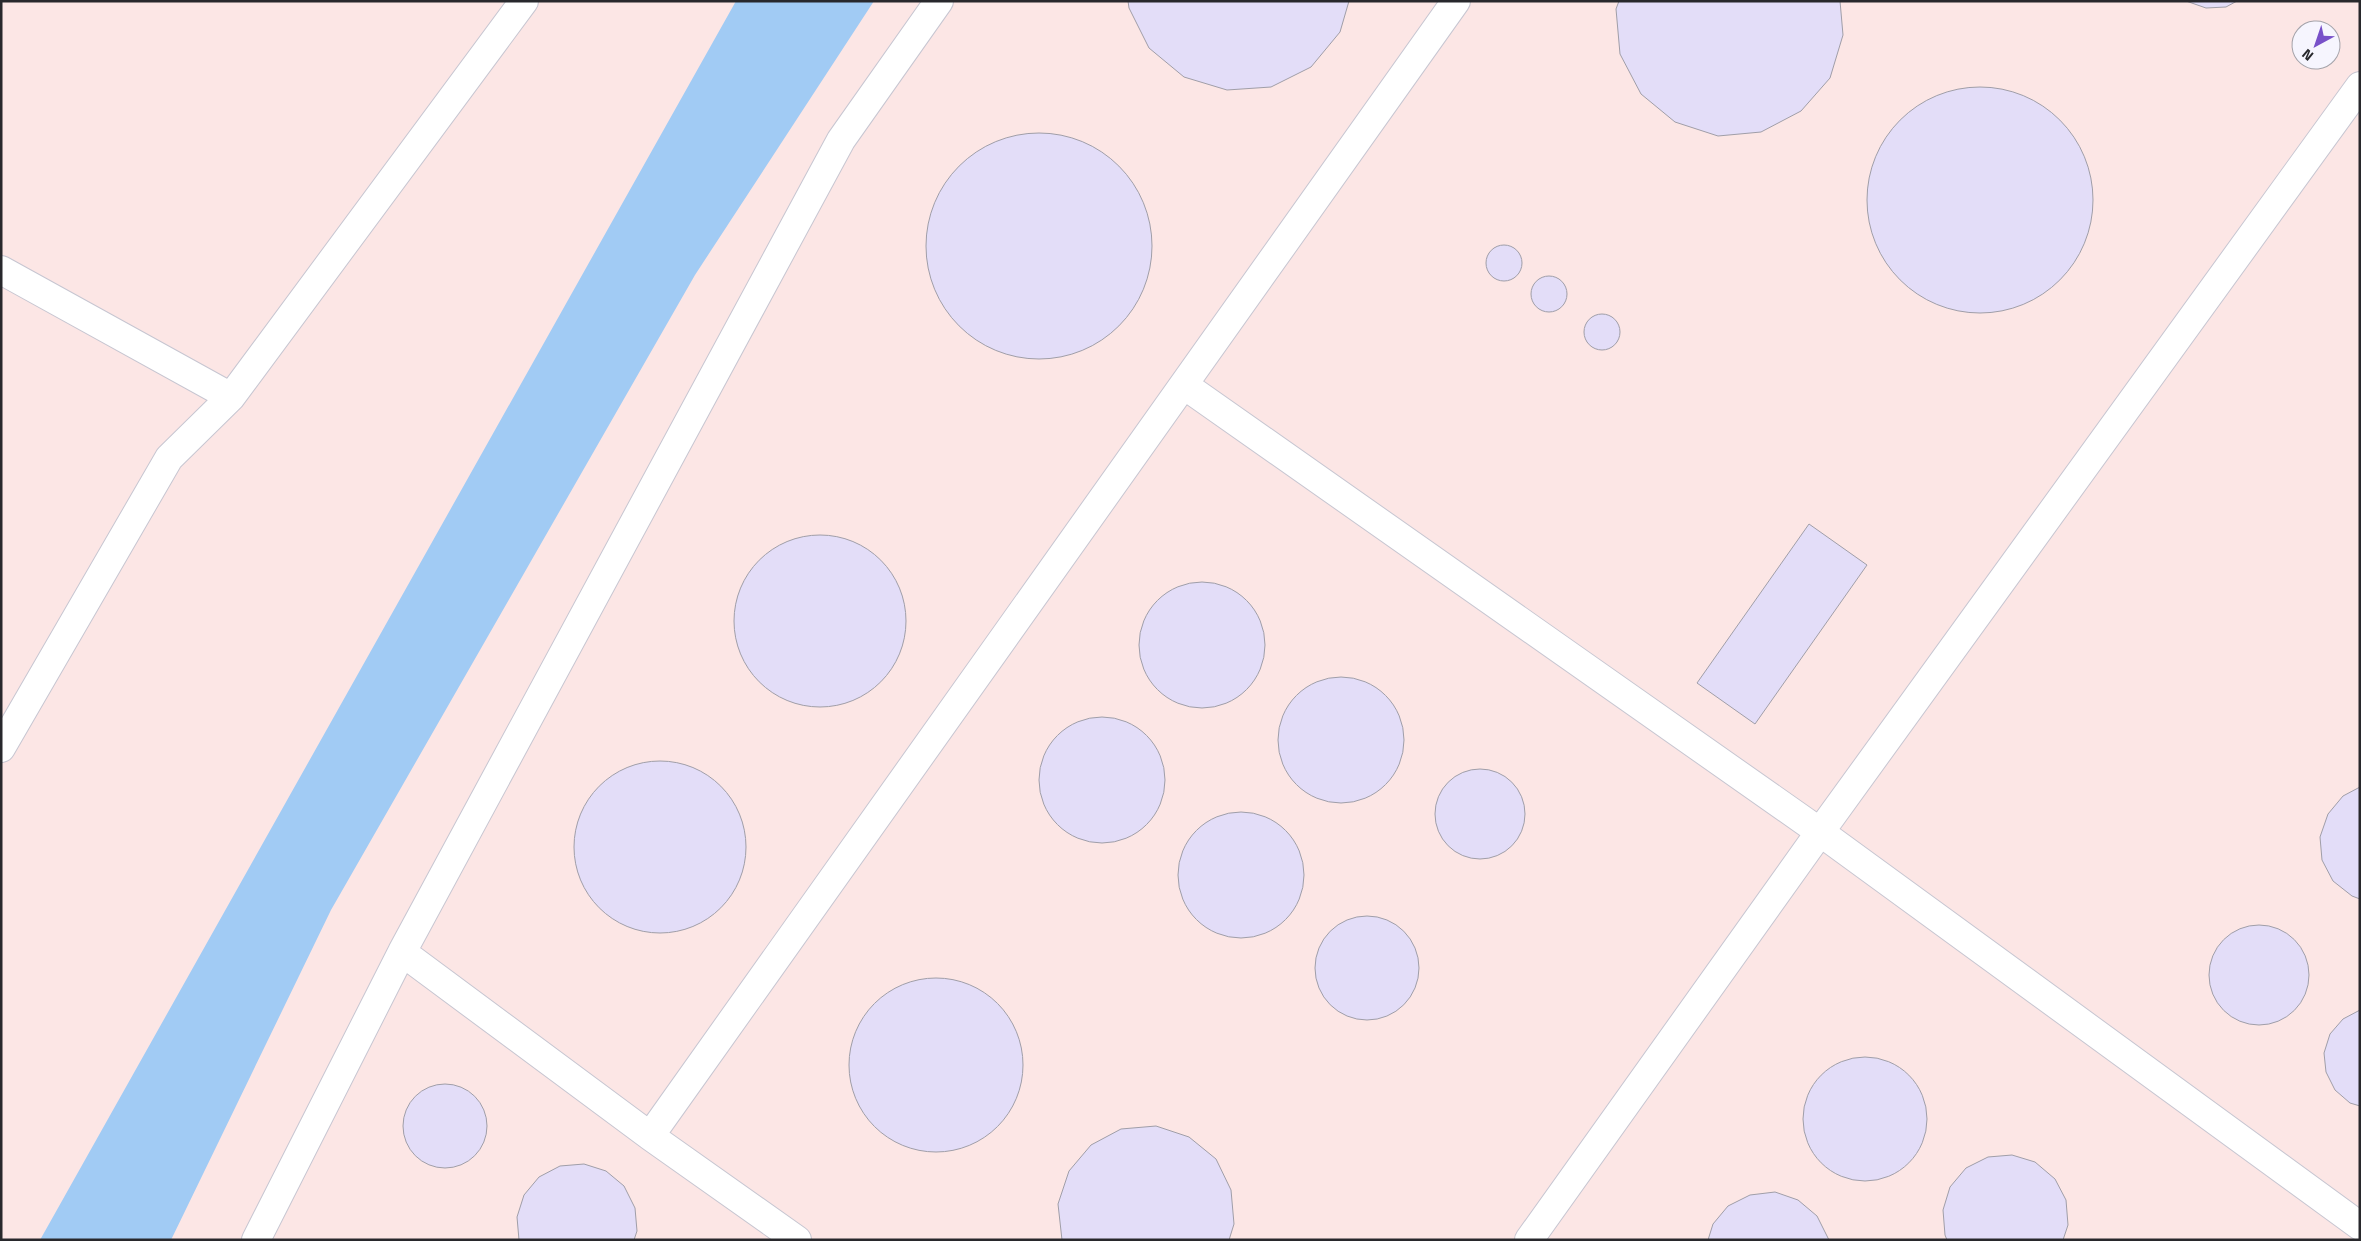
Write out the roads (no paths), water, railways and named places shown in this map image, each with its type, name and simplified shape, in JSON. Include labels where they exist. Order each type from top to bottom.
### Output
[{"type":"lane","points":[[1,748],[169,458],[231,397],[524,1]]},
{"type":"lane","points":[[256,1240],[402,952],[841,140],[939,1]]},
{"type":"lane","points":[[650,1136],[1456,1]]},
{"type":"lane","points":[[1529,1240],[1820,832],[2360,86]]},
{"type":"lane","points":[[1,270],[231,397]]},
{"type":"lane","points":[[1184,385],[1820,832],[2360,1226]]},
{"type":"lane","points":[[402,952],[650,1136],[797,1240]]},
{"type":"water","points":[[736,1],[874,1],[695,275],[331,910],[171,1240],[40,1240]]}]
